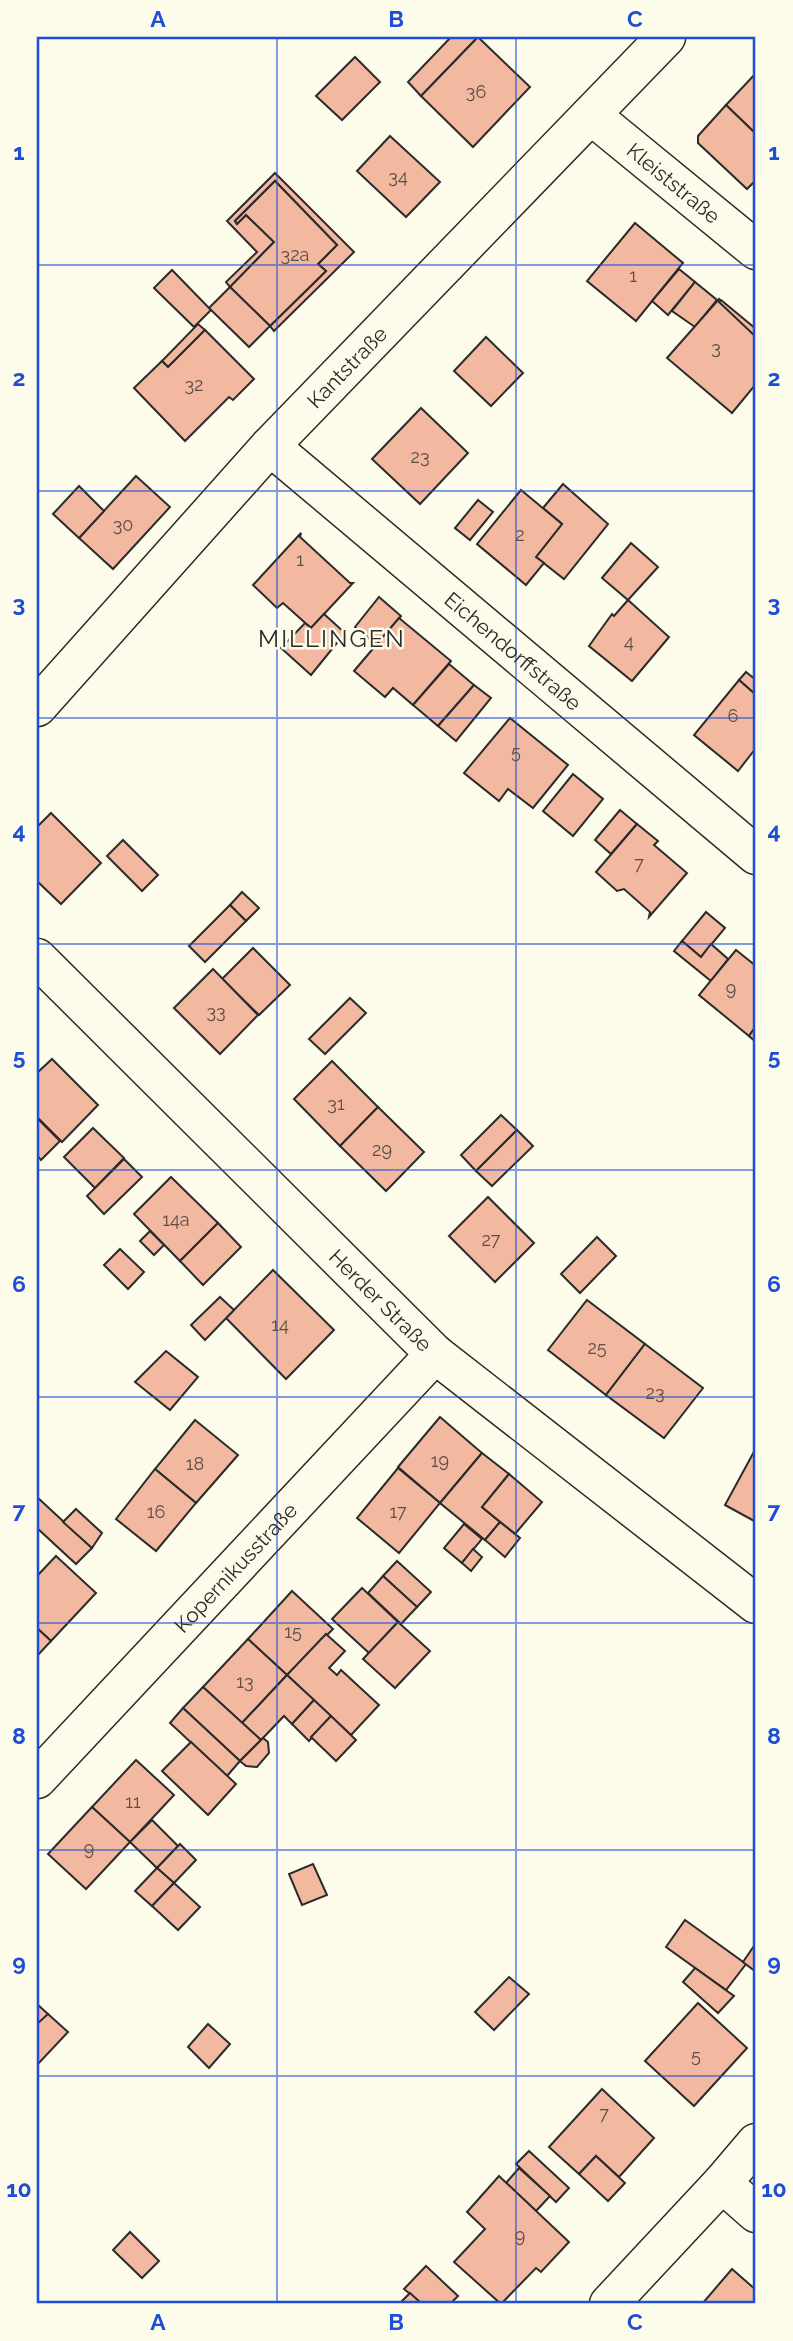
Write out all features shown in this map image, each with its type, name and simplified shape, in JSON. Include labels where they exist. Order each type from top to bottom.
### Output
[{"type":"street","name":"Kantstraße","points":[[37,707],[270,446],[666,37]]},
{"type":"street","name":"Kleiststraße","points":[[592,115],[756,250]]},
{"type":"street","name":"Eichendorffstraße","points":[[270,446],[756,855]]},
{"type":"street","name":"Herder Straße","points":[[37,958],[435,1354],[756,1604]]},
{"type":"street","name":"Kopernikusstraße","points":[[37,1779],[435,1354]]},
{"type":"street","points":[[609,2304],[756,2143]]},
{"type":"street","points":[[722,2183],[756,2213]]},
{"type":"building","points":[[451,37],[478,37],[421,96],[408,82]]},
{"type":"building","points":[[478,37],[530,87],[473,147],[421,96]]},
{"type":"building","points":[[355,57],[380,82],[342,120],[316,96]]},
{"type":"building","points":[[756,73],[756,134],[726,105]]},
{"type":"building","points":[[726,105],[756,134],[756,180],[747,189],[698,143],[698,136]]},
{"type":"building","points":[[390,136],[440,182],[406,217],[357,171]]},
{"type":"building","points":[[275,173],[354,252],[274,331],[270,326],[326,271],[318,264],[337,245],[275,181],[235,221],[237,224],[246,215],[274,242],[230,287],[226,282],[257,252],[227,221]]},
{"type":"building","points":[[275,181],[337,245],[318,264],[326,271],[270,326],[230,287],[274,242],[246,215],[237,224],[235,221]]},
{"type":"building","points":[[635,223],[683,263],[636,321],[587,281]]},
{"type":"building","points":[[679,269],[695,282],[668,315],[652,301]]},
{"type":"building","points":[[172,270],[211,310],[194,327],[154,288]]},
{"type":"building","points":[[695,282],[717,300],[695,327],[672,311]]},
{"type":"building","points":[[230,287],[270,326],[249,347],[209,308]]},
{"type":"building","points":[[719,299],[756,337],[756,384],[732,413],[667,358]]},
{"type":"building","points":[[721,300],[756,329],[756,337],[719,302]]},
{"type":"building","points":[[198,324],[205,330],[168,367],[162,361]]},
{"type":"building","points":[[205,330],[254,379],[233,400],[229,397],[185,441],[134,388],[162,361],[168,367]]},
{"type":"building","points":[[486,337],[523,373],[491,406],[454,371]]},
{"type":"building","points":[[421,408],[468,453],[420,504],[372,459]]},
{"type":"building","points":[[136,476],[170,507],[113,569],[79,538]]},
{"type":"building","points":[[563,484],[608,524],[564,579],[536,557],[562,524],[543,508]]},
{"type":"building","points":[[79,486],[104,511],[79,538],[53,514]]},
{"type":"building","points":[[521,490],[562,524],[536,557],[544,563],[526,585],[477,544]]},
{"type":"building","points":[[478,500],[493,512],[470,540],[455,528]]},
{"type":"building","points":[[301,533],[300,537],[353,583],[311,628],[283,603],[277,608],[253,585]]},
{"type":"building","points":[[631,543],[658,567],[628,600],[602,578]]},
{"type":"building","points":[[379,597],[401,616],[377,645],[355,627]]},
{"type":"building","points":[[628,600],[669,637],[632,681],[589,646],[612,614],[614,616]]},
{"type":"building","points":[[324,614],[345,633],[311,675],[281,648],[305,623],[311,628]]},
{"type":"building","points":[[399,618],[451,661],[413,705],[393,688],[385,697],[354,671]]},
{"type":"building","points":[[449,664],[474,685],[438,726],[413,705]]},
{"type":"building","points":[[746,672],[756,680],[756,695],[739,680]]},
{"type":"building","points":[[739,680],[756,695],[756,748],[738,771],[694,735]]},
{"type":"building","points":[[474,685],[491,698],[456,741],[438,726]]},
{"type":"building","points":[[510,718],[568,765],[533,808],[508,789],[499,801],[464,773]]},
{"type":"building","points":[[573,774],[603,799],[573,836],[543,811]]},
{"type":"building","points":[[620,810],[637,824],[611,854],[595,840]]},
{"type":"building","points":[[51,813],[101,863],[61,904],[37,881],[37,827]]},
{"type":"building","points":[[637,824],[658,841],[654,845],[687,873],[649,917],[650,912],[624,889],[617,891],[596,872]]},
{"type":"building","points":[[123,840],[158,875],[142,891],[107,856]]},
{"type":"building","points":[[242,892],[259,908],[246,921],[230,905]]},
{"type":"building","points":[[230,905],[246,921],[205,962],[189,946]]},
{"type":"building","points":[[706,912],[725,928],[701,957],[682,941]]},
{"type":"building","points":[[682,941],[701,957],[711,944],[728,959],[711,981],[674,951]]},
{"type":"building","points":[[253,948],[290,985],[259,1015],[222,979]]},
{"type":"building","points":[[736,950],[756,966],[756,1026],[749,1036],[699,995]]},
{"type":"building","points":[[213,969],[258,1015],[220,1054],[174,1008]]},
{"type":"building","points":[[350,998],[366,1013],[325,1054],[309,1039]]},
{"type":"building","points":[[756,1026],[756,1042],[749,1036]]},
{"type":"building","points":[[52,1059],[98,1105],[62,1142],[37,1117],[37,1073]]},
{"type":"building","points":[[332,1061],[378,1107],[340,1146],[294,1099]]},
{"type":"building","points":[[378,1107],[424,1152],[386,1191],[340,1146]]},
{"type":"building","points":[[501,1115],[517,1130],[476,1171],[461,1155]]},
{"type":"building","points":[[37,1118],[60,1141],[41,1160],[37,1155]]},
{"type":"building","points":[[93,1128],[124,1158],[95,1188],[64,1157]]},
{"type":"building","points":[[517,1130],[533,1146],[492,1186],[476,1171]]},
{"type":"building","points":[[124,1159],[142,1177],[104,1214],[87,1196]]},
{"type":"building","points":[[171,1177],[218,1223],[180,1261],[134,1214]]},
{"type":"building","points":[[488,1197],[534,1243],[495,1282],[449,1236]]},
{"type":"building","points":[[218,1223],[241,1247],[203,1285],[180,1261]]},
{"type":"building","points":[[150,1231],[164,1245],[154,1255],[140,1241]]},
{"type":"building","points":[[597,1237],[616,1256],[580,1293],[561,1274]]},
{"type":"building","points":[[120,1249],[144,1272],[128,1289],[104,1265]]},
{"type":"building","points":[[273,1270],[334,1330],[286,1379],[226,1318]]},
{"type":"building","points":[[220,1297],[234,1310],[205,1340],[191,1325]]},
{"type":"building","points":[[587,1300],[645,1344],[606,1395],[548,1350]]},
{"type":"building","points":[[645,1344],[703,1388],[664,1438],[606,1395]]},
{"type":"building","points":[[166,1351],[198,1377],[170,1410],[135,1382]]},
{"type":"building","points":[[440,1417],[482,1453],[440,1503],[398,1467]]},
{"type":"building","points":[[195,1420],[238,1455],[196,1503],[155,1469]]},
{"type":"building","points":[[756,1448],[756,1522],[725,1505]]},
{"type":"building","points":[[482,1453],[509,1474],[482,1507],[500,1522],[485,1540],[440,1503]]},
{"type":"building","points":[[398,1468],[440,1503],[399,1553],[357,1518]]},
{"type":"building","points":[[155,1469],[196,1503],[156,1551],[116,1519]]},
{"type":"building","points":[[509,1474],[542,1502],[515,1534],[482,1507]]},
{"type":"building","points":[[37,1497],[92,1548],[76,1564],[37,1528]]},
{"type":"building","points":[[76,1509],[102,1533],[92,1548],[63,1522]]},
{"type":"building","points":[[500,1522],[520,1538],[505,1557],[485,1540]]},
{"type":"building","points":[[464,1524],[482,1539],[462,1563],[444,1548]]},
{"type":"building","points":[[473,1549],[482,1557],[471,1571],[462,1563]]},
{"type":"building","points":[[56,1556],[96,1593],[51,1641],[37,1628],[37,1576]]},
{"type":"building","points":[[397,1561],[431,1592],[417,1607],[383,1576]]},
{"type":"building","points":[[383,1576],[417,1607],[401,1624],[368,1593]]},
{"type":"building","points":[[362,1588],[398,1622],[369,1653],[332,1619]]},
{"type":"building","points":[[292,1591],[333,1629],[287,1675],[248,1639]]},
{"type":"building","points":[[398,1622],[430,1651],[395,1688],[363,1659]]},
{"type":"building","points":[[37,1628],[51,1641],[37,1656]]},
{"type":"building","points":[[326,1634],[345,1651],[329,1668],[337,1675],[341,1670],[379,1705],[351,1735],[287,1675]]},
{"type":"building","points":[[248,1639],[287,1675],[242,1723],[203,1687]]},
{"type":"building","points":[[287,1675],[314,1700],[292,1724],[284,1716],[261,1740],[242,1723]]},
{"type":"building","points":[[203,1687],[261,1740],[240,1761],[183,1708]]},
{"type":"building","points":[[314,1700],[331,1716],[309,1741],[292,1724]]},
{"type":"building","points":[[183,1708],[240,1761],[227,1776],[170,1723]]},
{"type":"building","points":[[331,1716],[356,1740],[336,1761],[311,1737]]},
{"type":"building","points":[[263,1738],[268,1742],[269,1753],[257,1767],[246,1766],[240,1761]]},
{"type":"building","points":[[191,1742],[236,1784],[208,1815],[162,1771]]},
{"type":"building","points":[[136,1760],[174,1795],[130,1842],[92,1807]]},
{"type":"building","points":[[92,1807],[130,1842],[86,1889],[48,1854]]},
{"type":"building","points":[[152,1820],[178,1846],[157,1868],[130,1842]]},
{"type":"building","points":[[180,1844],[196,1860],[174,1883],[157,1868]]},
{"type":"building","points":[[313,1864],[327,1895],[302,1905],[289,1874]]},
{"type":"building","points":[[157,1868],[174,1883],[152,1906],[135,1891]]},
{"type":"building","points":[[174,1883],[200,1907],[178,1930],[152,1906]]},
{"type":"building","points":[[685,1920],[746,1964],[726,1990],[666,1947]]},
{"type":"building","points":[[756,1943],[756,1972],[743,1962]]},
{"type":"building","points":[[695,1968],[734,1996],[718,2013],[683,1982]]},
{"type":"building","points":[[509,1977],[529,1994],[494,2030],[475,2012]]},
{"type":"building","points":[[698,2003],[747,2048],[694,2106],[645,2061]]},
{"type":"building","points":[[37,2004],[48,2014],[38,2025],[37,2024]]},
{"type":"building","points":[[48,2014],[68,2032],[37,2065],[37,2024]]},
{"type":"building","points":[[208,2024],[230,2044],[209,2068],[188,2047]]},
{"type":"building","points":[[602,2089],[654,2138],[619,2177],[596,2156],[579,2174],[549,2147]]},
{"type":"building","points":[[529,2151],[569,2188],[556,2202],[516,2164]]},
{"type":"building","points":[[596,2156],[625,2183],[608,2201],[579,2174]]},
{"type":"building","points":[[519,2168],[550,2196],[536,2211],[506,2183]]},
{"type":"building","points":[[499,2176],[569,2242],[541,2272],[536,2268],[501,2304],[454,2262],[485,2229],[467,2212]]},
{"type":"building","points":[[130,2232],[159,2261],[142,2278],[113,2250]]},
{"type":"building","points":[[426,2266],[458,2296],[450,2304],[422,2304],[404,2289]]},
{"type":"building","points":[[732,2269],[756,2290],[756,2304],[702,2304]]},
{"type":"building","points":[[410,2293],[422,2304],[399,2304]]},
{"type":"district","name":"MILLINGEN","points":[[332,638]]}]
